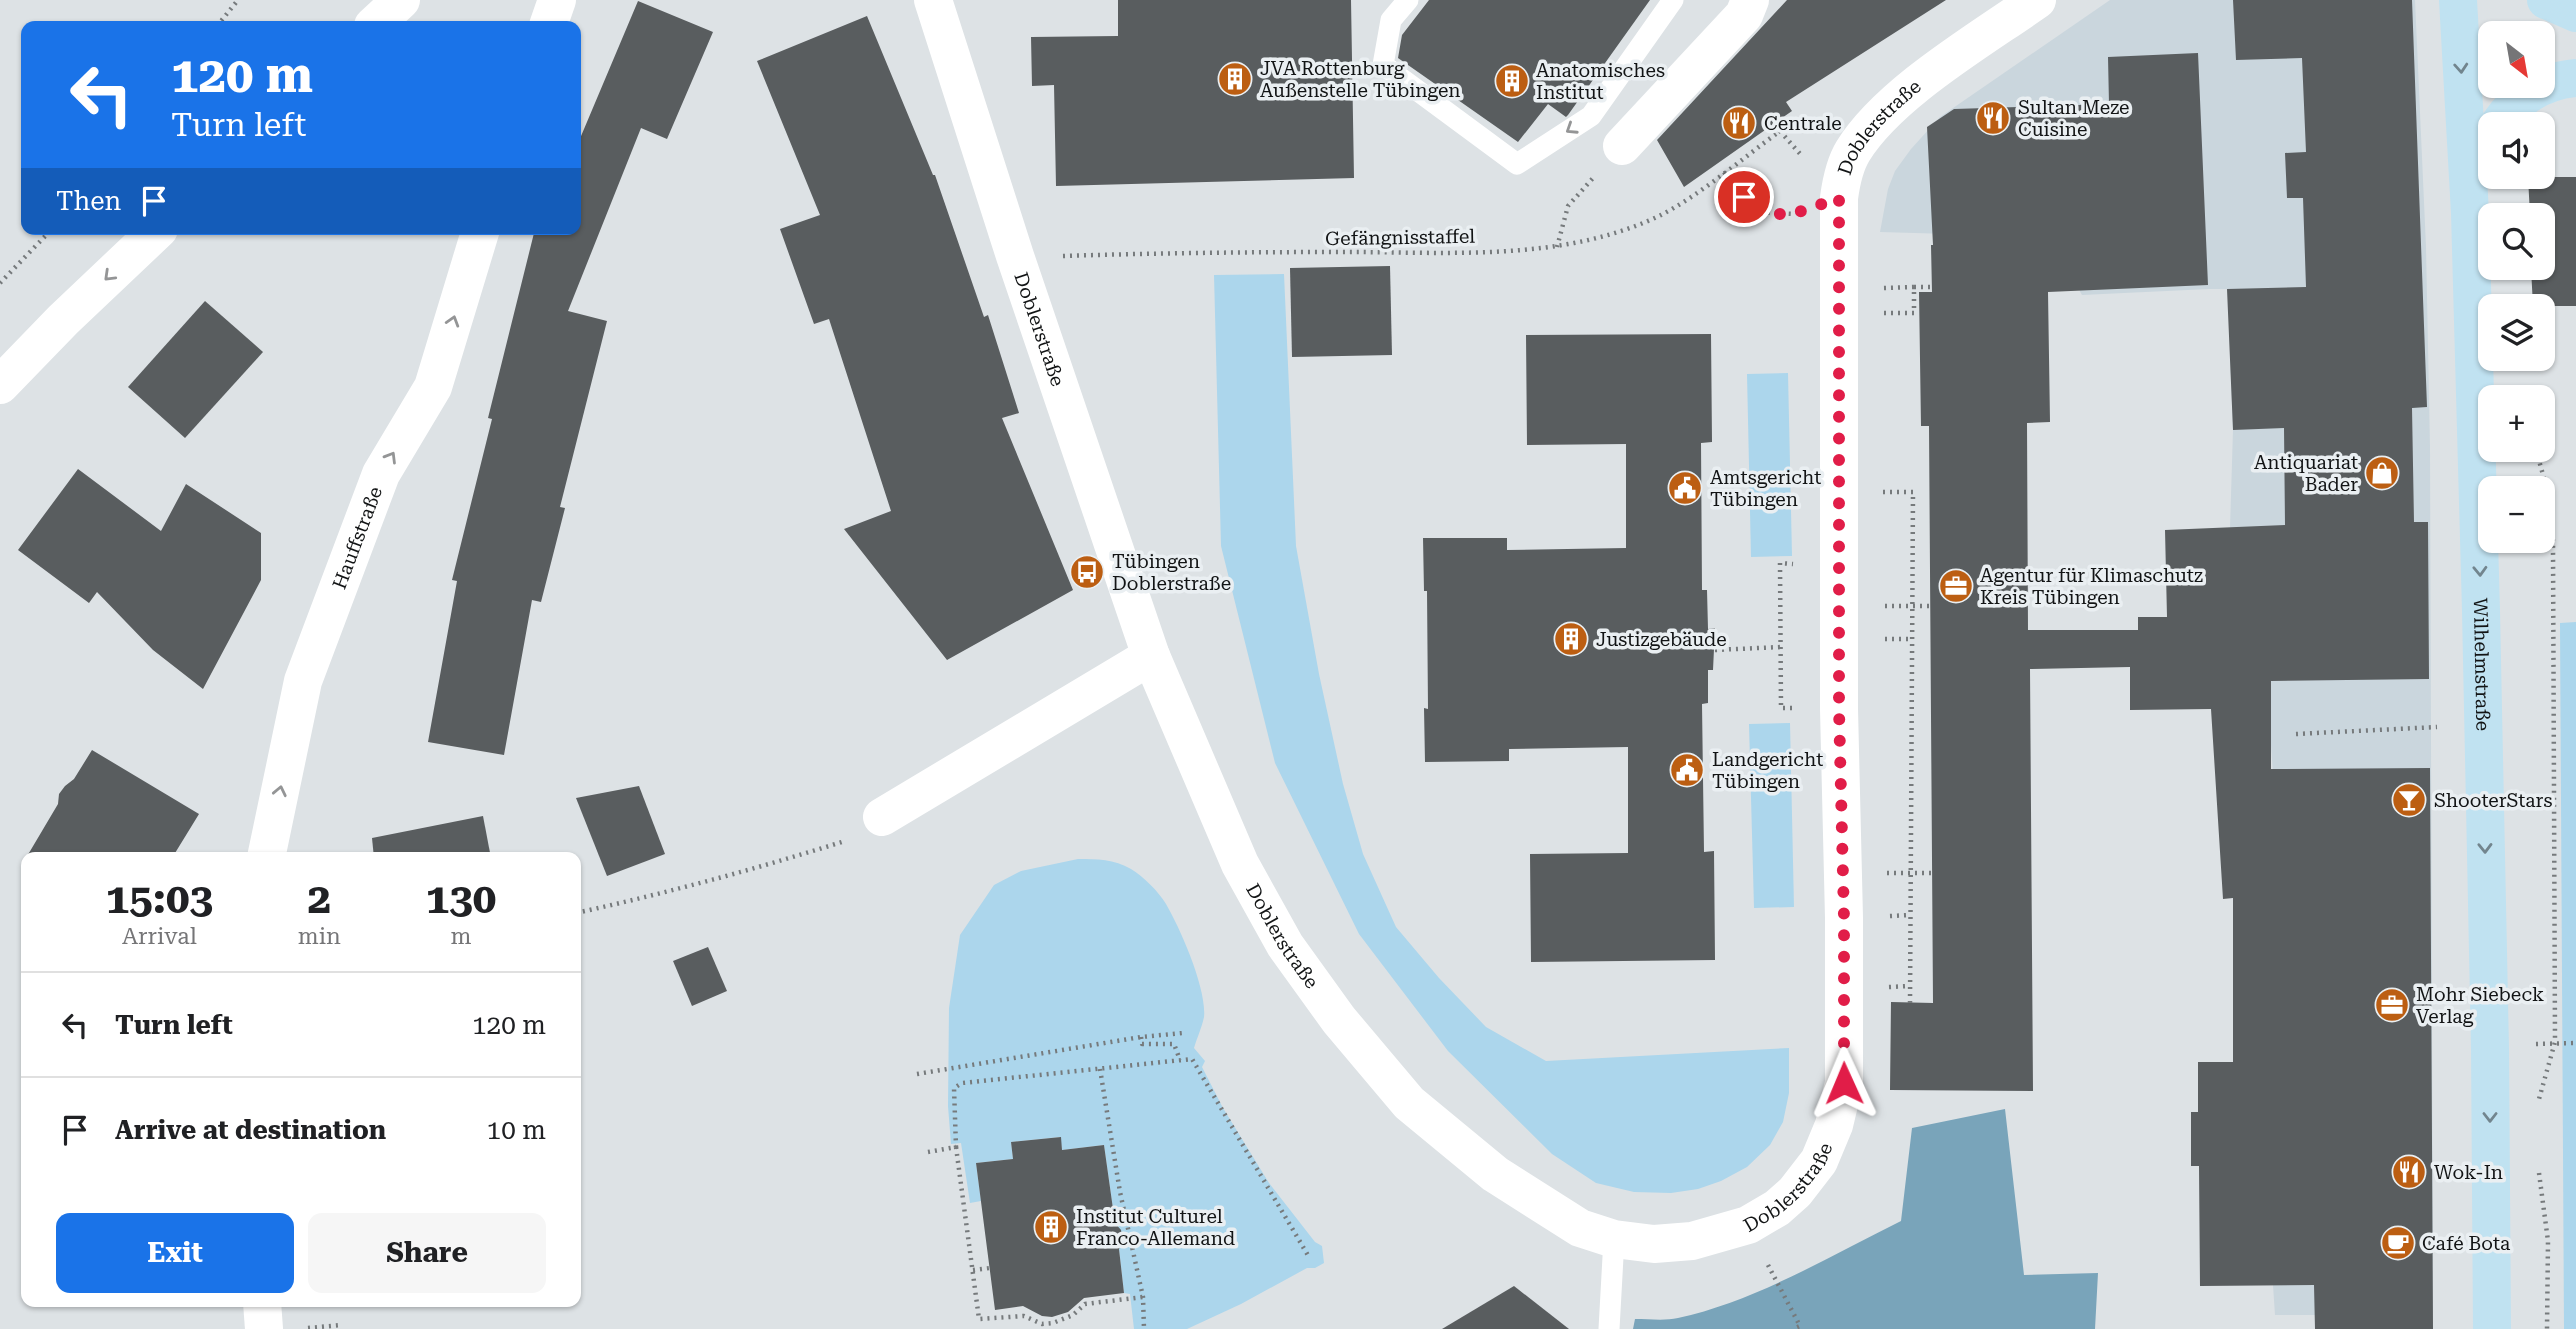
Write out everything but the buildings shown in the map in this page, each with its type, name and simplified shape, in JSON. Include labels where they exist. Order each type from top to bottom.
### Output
[{"type":"main road","name":"Wilhelmstraße","points":[[2458,0],[2470,213],[2490,1049],[2492,1329]]},
{"type":"main road","points":[[2546,0],[2576,13]]},
{"type":"main road","points":[[2507,112],[2533,90],[2562,79],[2576,78]]},
{"type":"main road","points":[[2470,213],[2478,185]]},
{"type":"street","points":[[378,21],[401,0]]},
{"type":"street","points":[[550,21],[556,0]]},
{"type":"street","name":"Doblerstraße","points":[[933,0],[1015,256],[1151,656],[1240,864],[1285,945],[1339,1020],[1409,1104],[1495,1174],[1580,1228],[1614,1239],[1654,1244],[1692,1241],[1748,1225],[1777,1208],[1795,1192],[1819,1161],[1834,1125],[1844,1083],[1844,918],[1839,709],[1839,198],[1852,153],[1871,129],[1908,92],[2037,0]]},
{"type":"street","points":[[1622,146],[1744,15],[1750,0]]},
{"type":"street","points":[[0,385],[63,320],[153,235]]},
{"type":"street","name":"Hauffstraße","points":[[266,852],[303,681],[381,474],[433,387],[479,235]]},
{"type":"street","points":[[882,817],[1151,656]]},
{"type":"street","points":[[262,1307],[264,1329]]},
{"type":"lane","points":[[1408,0],[1391,20],[1384,65],[1517,164],[1591,116],[1674,0]]},
{"type":"lane","points":[[1609,1329],[1614,1239]]},
{"type":"path","points":[[221,21],[238,0]]},
{"type":"path","points":[[1724,172],[1756,212],[1790,215],[1839,198],[1780,131],[1778,121]]},
{"type":"path","name":"Gefängnisstaffel","points":[[1058,256],[1198,252],[1452,252],[1557,247],[1659,216],[1780,131]]},
{"type":"path","points":[[1557,247],[1568,206]]},
{"type":"path","points":[[0,284],[46,235]]},
{"type":"path","points":[[1839,314],[1914,313],[1914,287]]},
{"type":"path","points":[[1897,288],[1931,287]]},
{"type":"path","points":[[2536,1110],[2555,1042],[2553,542],[2551,503],[2539,462]]},
{"type":"path","points":[[1910,1003],[1913,500]]},
{"type":"path","points":[[1780,564],[1781,708]]},
{"type":"path","points":[[1894,606],[1930,606]]},
{"type":"path","points":[[1715,650],[1781,647]]},
{"type":"path","points":[[2296,734],[2483,724]]},
{"type":"path","points":[[581,911],[661,894],[852,839],[882,817]]},
{"type":"path","points":[[1894,873],[1932,873]]},
{"type":"path","points":[[917,1074],[1141,1037],[1183,1033]]},
{"type":"path","points":[[1141,1037],[1142,1044],[1174,1044],[1180,1060]]},
{"type":"path","points":[[2555,1042],[2576,1043]]},
{"type":"path","points":[[1143,1297],[1085,1304],[1073,1315],[1042,1324],[1024,1316],[979,1318],[956,1147],[954,1088],[962,1083],[1192,1059],[1309,1257]]},
{"type":"path","points":[[1100,1069],[1120,1192],[1143,1297],[1144,1329]]},
{"type":"path","points":[[928,1152],[956,1147]]},
{"type":"path","points":[[2536,1162],[2543,1188],[2548,1241],[2547,1329]]},
{"type":"path","points":[[1110,1193],[1120,1192]]},
{"type":"path","points":[[1748,1225],[1800,1326],[1793,1329]]},
{"type":"path","points":[[973,1270],[990,1268]]},
{"type":"path","points":[[297,1329],[342,1325]]},
{"type":"shaded area","points":[[2110,0],[2415,0],[2426,247],[2430,447],[2433,1315],[2275,1315],[2273,1285],[2283,919],[2271,745],[2230,528],[2233,430],[2229,321],[2255,289],[2082,295],[2050,237],[1880,232],[1888,189],[1895,171],[1940,117]]},
{"type":"shaded area","points":[[1284,274],[1296,546],[1319,674],[1343,784],[1363,854],[1396,927],[1439,978],[1486,1027],[1546,1061],[1789,1048],[1789,1093],[1783,1122],[1770,1145],[1747,1167],[1721,1181],[1698,1189],[1671,1193],[1634,1192],[1596,1183],[1552,1154],[1448,1051],[1359,934],[1275,763],[1221,546],[1214,275]]},
{"type":"shaded area","points":[[1788,373],[1792,556],[1751,557],[1747,374]]},
{"type":"shaded area","points":[[2576,622],[2576,1329],[2564,1329],[2560,623]]},
{"type":"shaded area","points":[[1790,723],[1794,907],[1754,908],[1749,724]]},
{"type":"shaded area","points":[[1078,859],[1105,860],[1125,866],[1146,880],[1166,904],[1185,943],[1201,991],[1204,1017],[1194,1048],[1205,1061],[1202,1067],[1223,1108],[1269,1183],[1315,1242],[1322,1246],[1324,1263],[1315,1268],[1307,1268],[1241,1304],[1187,1329],[1134,1329],[1130,1294],[1124,1293],[1119,1249],[1122,1235],[1115,1223],[1104,1145],[1062,1150],[1060,1137],[1011,1142],[1013,1159],[976,1163],[981,1201],[970,1203],[961,1143],[951,1144],[948,1106],[949,1008],[960,935],[994,885],[1021,871]]},
{"type":"shaded area","points":[[2005,1109],[2024,1275],[2098,1273],[2095,1329],[1633,1329],[1635,1319],[1678,1318],[1736,1301],[1901,1221],[1912,1128]]},
{"type":"place","name":"JVA Rottenburg Außenstelle Tübingen","points":[[1235,79]]},
{"type":"place","name":"Anatomisches Institut","points":[[1512,81]]},
{"type":"place","name":"Sultan Meze Cuisine","points":[[1993,118]]},
{"type":"place","name":"Centrale","points":[[1739,123]]},
{"type":"place","name":"Antiquariat Bader","points":[[2382,473]]},
{"type":"place","name":"Amtsgericht Tübingen","points":[[1685,488]]},
{"type":"place","name":"Tübingen Doblerstraße","points":[[1087,572]]},
{"type":"place","name":"Agentur für Klimaschutz Kreis Tübingen","points":[[1956,586]]},
{"type":"place","name":"Justizgebäude","points":[[1571,639]]},
{"type":"place","name":"Landgericht Tübingen","points":[[1687,770]]},
{"type":"place","name":"ShooterStars","points":[[2409,800]]},
{"type":"place","name":"Mohr Siebeck Verlag","points":[[2392,1005]]},
{"type":"place","name":"Wok-In","points":[[2409,1172]]},
{"type":"place","name":"Institut Culturel Franco-Allemand","points":[[1051,1227]]},
{"type":"place","name":"Café Bota","points":[[2398,1243]]},
{"type":"route","points":[[1744,197],[1756,212],[1790,215],[1839,198],[1839,709],[1844,918],[1844,1083]]}]
